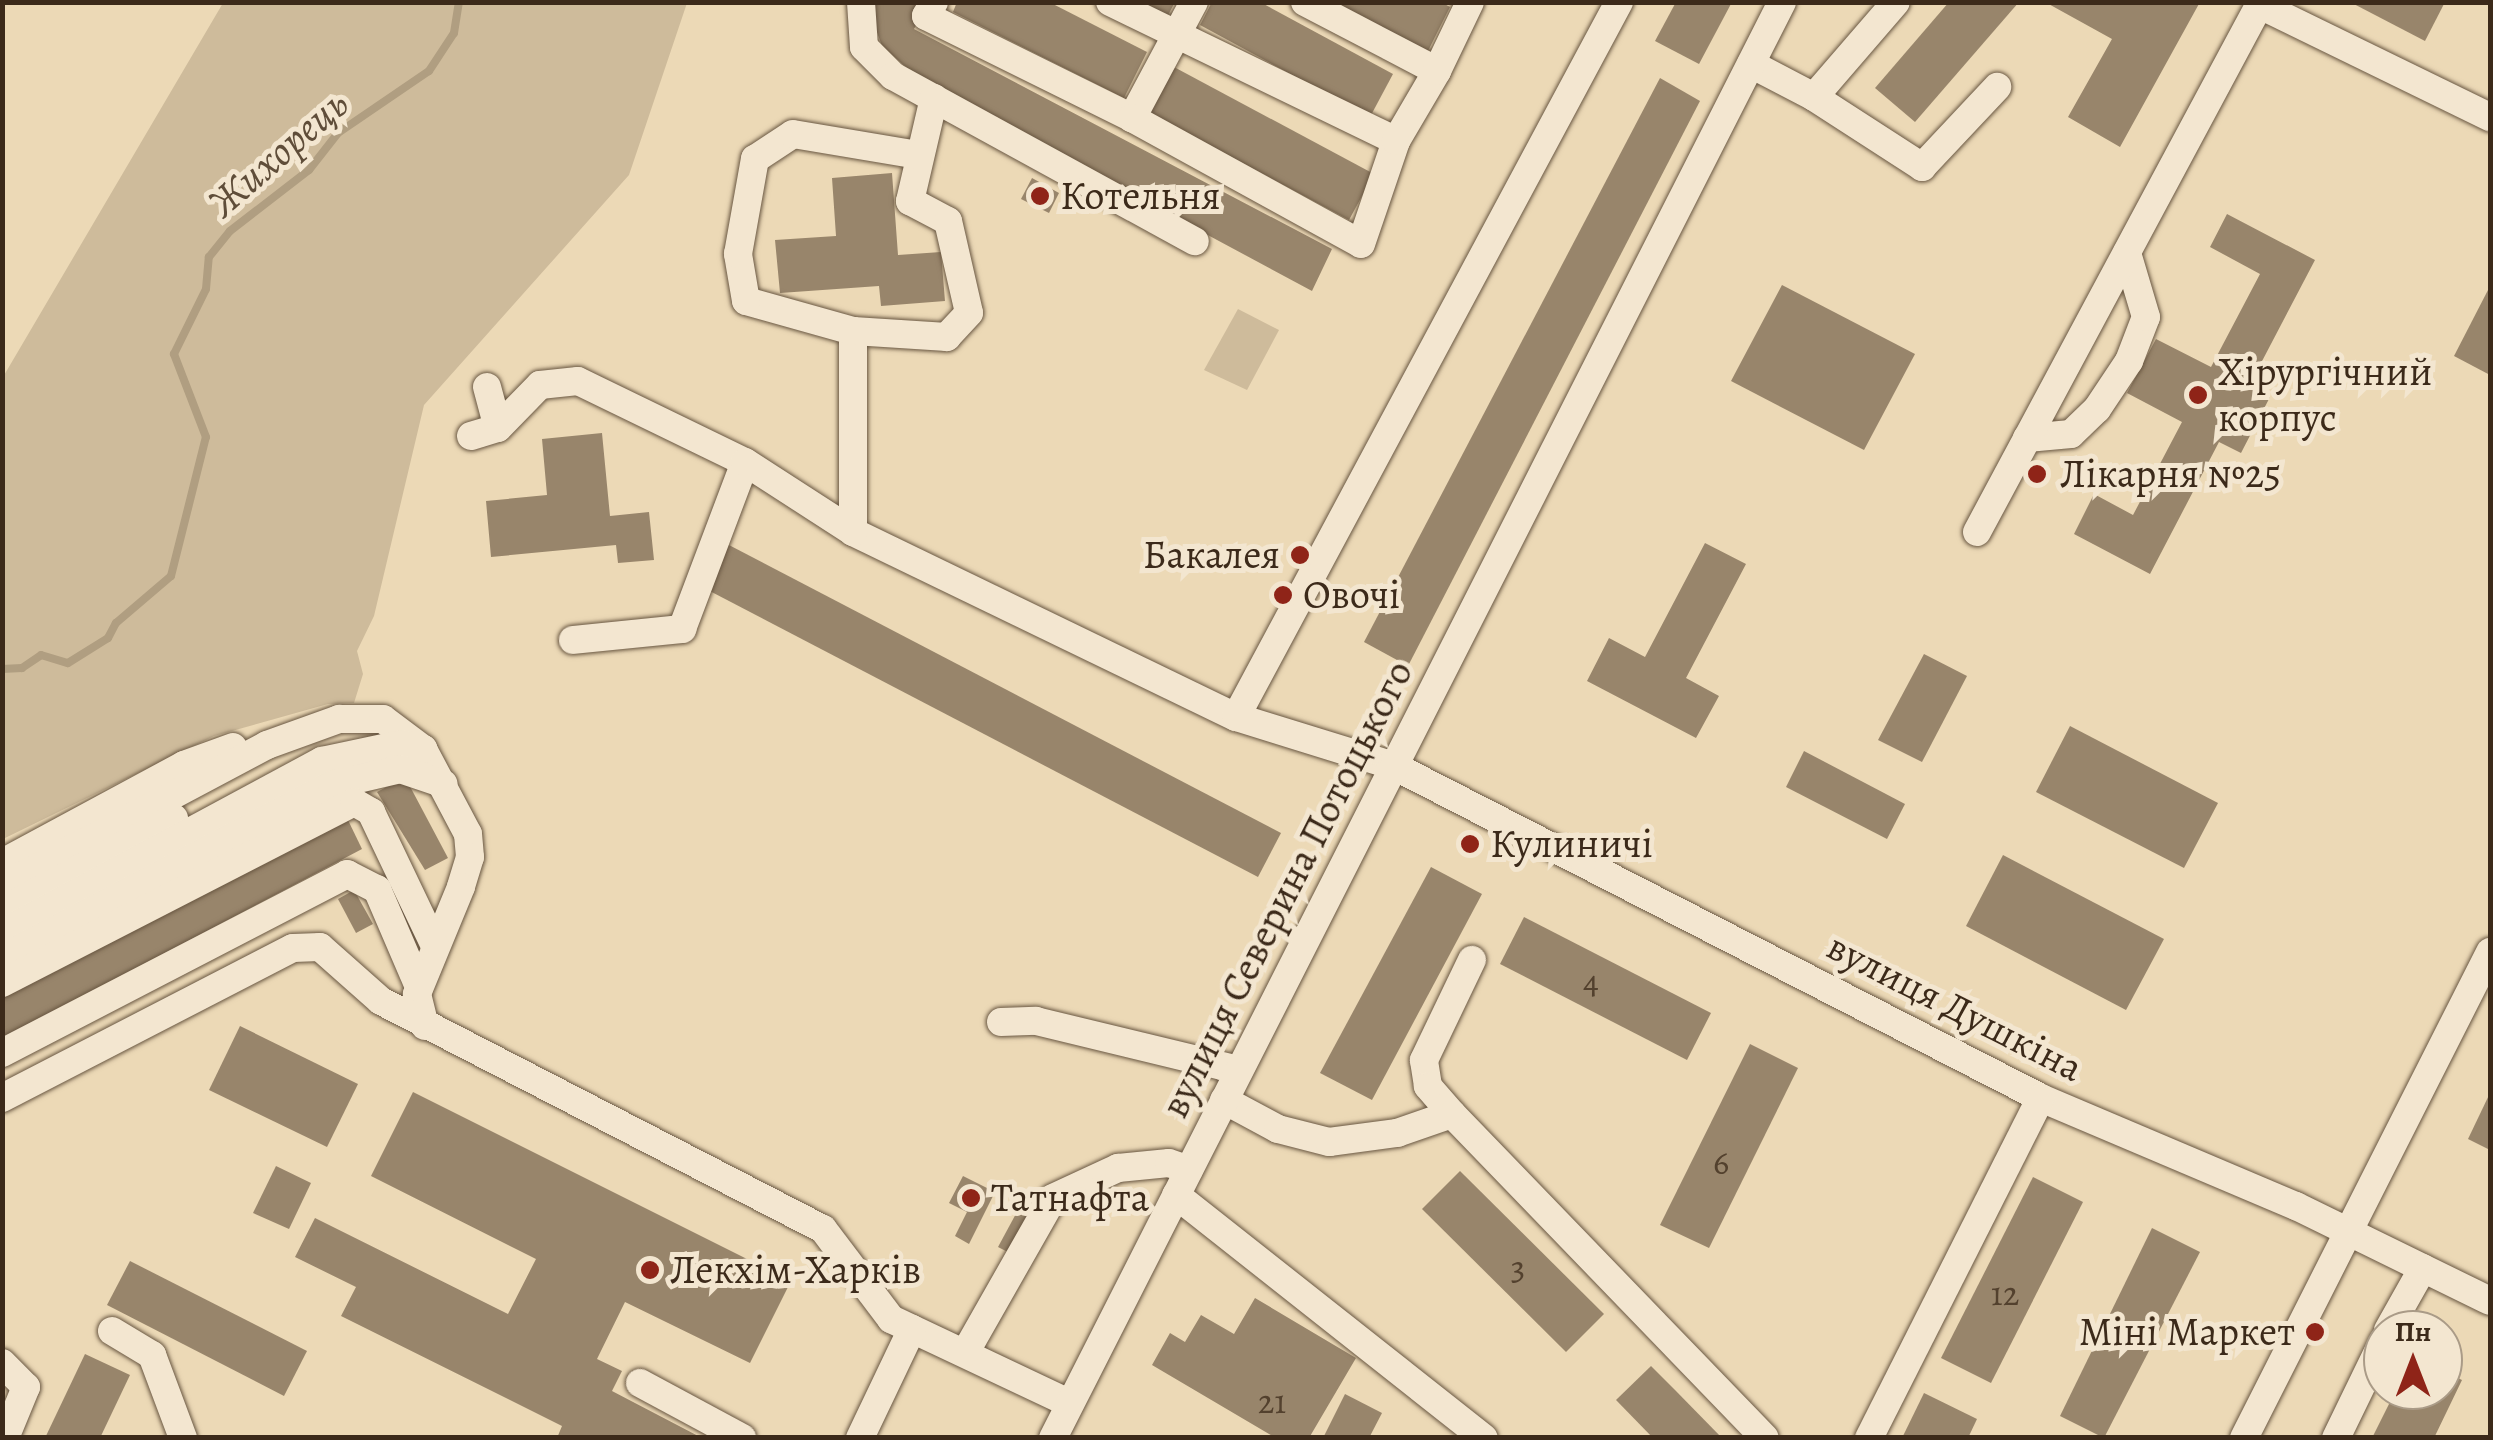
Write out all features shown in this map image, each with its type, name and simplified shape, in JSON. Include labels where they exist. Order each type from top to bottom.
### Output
[{"type":"street","points":[[861,2],[864,47],[893,76],[1195,241]]},
{"type":"street","points":[[934,2],[926,16],[1132,118],[1362,244],[1396,141],[1470,2]]},
{"type":"street","points":[[1110,2],[1396,141]]},
{"type":"street","points":[[1132,118],[1194,2]]},
{"type":"street","points":[[1305,2],[1437,70]]},
{"type":"street","points":[[1236,717],[1619,2]]},
{"type":"street","name":"вулиця Северина Потоцького","points":[[1053,1438],[1782,2]]},
{"type":"street","points":[[1814,96],[1896,2]]},
{"type":"street","points":[[1976,532],[2260,4],[2490,117]]},
{"type":"street","points":[[1751,64],[1814,96],[1922,166],[1998,87]]},
{"type":"street","points":[[918,154],[793,134],[755,159],[738,254],[746,301],[853,330],[948,337],[970,313],[948,221],[910,202],[934,98]]},
{"type":"street","points":[[2027,438],[2071,434],[2097,409],[2129,361],[2146,317],[2127,253]]},
{"type":"street","points":[[853,330],[853,532]]},
{"type":"street","name":"вулиця Душкіна","points":[[487,387],[484,432],[540,384],[578,382],[745,462],[853,532],[1236,717],[1394,766],[2041,1098],[2349,1232],[2490,1300]]},
{"type":"street","points":[[573,640],[682,629],[745,462]]},
{"type":"street","points":[[2,863],[184,766],[339,719],[400,725],[423,749],[444,784],[468,834],[470,858],[419,986],[417,1011],[424,1026]]},
{"type":"street","points":[[2,910],[315,743],[400,725]]},
{"type":"street","points":[[2,886],[311,726]]},
{"type":"street","points":[[2,933],[322,760],[402,744],[423,749]]},
{"type":"street","points":[[2,958],[332,785],[400,769],[444,784]]},
{"type":"street","points":[[2,983],[354,802],[370,812],[435,946]]},
{"type":"street","points":[[2,1053],[347,874],[377,889],[419,986]]},
{"type":"street","points":[[2,1098],[293,948],[332,952],[369,992],[424,1026],[823,1230],[842,1248],[874,1303],[912,1330],[1069,1403]]},
{"type":"street","points":[[2244,1438],[2490,952]]},
{"type":"street","points":[[1472,960],[1424,1060],[1428,1086],[1765,1438]]},
{"type":"street","points":[[1000,1022],[1036,1021],[1239,1070]]},
{"type":"street","points":[[1869,1438],[2041,1098]]},
{"type":"street","points":[[1224,1100],[1278,1129],[1329,1142],[1397,1134],[1452,1114]]},
{"type":"street","points":[[965,1353],[1053,1198],[1118,1168],[1169,1163],[1183,1182],[1484,1438]]},
{"type":"street","points":[[2399,1310],[2423,1268]]},
{"type":"street","points":[[860,1438],[912,1330]]},
{"type":"street","points":[[112,1331],[152,1355],[183,1438]]},
{"type":"street","points":[[2,1363],[26,1387],[5,1438]]},
{"type":"street","points":[[2336,1438],[2363,1382]]},
{"type":"street","points":[[640,1383],[742,1438]]},
{"type":"shaded area","points":[[223,3],[687,3],[629,175],[424,405],[374,616],[357,651],[363,674],[354,703],[328,704],[214,736],[3,839],[3,377]]},
{"type":"shaded area","points":[[1238,309],[1279,330],[1247,390],[1204,370]]},
{"type":"building","points":[[929,2],[914,29],[1332,249],[1312,291],[923,82],[882,46],[867,5]]},
{"type":"building","points":[[957,2],[1049,2],[1147,52],[1124,98],[953,12]]},
{"type":"building","points":[[1136,2],[1175,2],[1166,19]]},
{"type":"building","points":[[1212,2],[1260,2],[1393,74],[1370,117],[1200,25]]},
{"type":"building","points":[[1324,2],[1441,2],[1450,7],[1427,53]]},
{"type":"building","points":[[1676,2],[1732,2],[1699,64],[1655,41]]},
{"type":"building","points":[[1949,2],[2019,2],[1915,122],[1875,88]]},
{"type":"building","points":[[2045,2],[2200,2],[2120,147],[2068,117],[2112,39]]},
{"type":"building","points":[[2350,2],[2445,2],[2425,41]]},
{"type":"building","points":[[1174,67],[1374,174],[1349,220],[1149,113]]},
{"type":"building","points":[[1660,78],[1700,101],[1408,666],[1364,642]]},
{"type":"building","points":[[892,173],[898,255],[941,252],[945,301],[881,306],[879,286],[780,293],[775,240],[836,236],[832,178]]},
{"type":"building","name":"Котельня","points":[[1032,178],[1059,193],[1049,213],[1021,199]]},
{"type":"building","name":"Хірургічний корпус","points":[[2227,214],[2315,260],[2249,386],[2270,397],[2241,453],[2219,442],[2150,574],[2074,534],[2094,494],[2133,515],[2182,422],[2127,393],[2156,339],[2211,367],[2260,274],[2210,247]]},
{"type":"building","points":[[1782,285],[1915,354],[1864,450],[1731,381]]},
{"type":"building","points":[[2490,292],[2490,375],[2454,356]]},
{"type":"building","points":[[602,433],[610,516],[649,512],[654,560],[618,563],[616,545],[491,557],[486,501],[547,495],[542,439]]},
{"type":"building","points":[[1705,543],[1746,564],[1686,678],[1719,696],[1696,738],[1587,681],[1609,638],[1645,657]]},
{"type":"building","points":[[727,544],[1281,833],[1258,877],[704,588]]},
{"type":"building","points":[[1924,654],[1967,676],[1922,762],[1878,740]]},
{"type":"building","points":[[2070,726],[2218,803],[2184,868],[2036,792]]},
{"type":"building","points":[[1804,751],[1905,804],[1887,839],[1786,787]]},
{"type":"building","points":[[405,777],[448,858],[425,870],[377,792]]},
{"type":"building","points":[[346,816],[362,849],[2,1039],[2,997]]},
{"type":"building","points":[[2003,855],[2164,939],[2126,1010],[1966,926]]},
{"type":"building","points":[[1431,867],[1482,894],[1372,1100],[1320,1073]]},
{"type":"building","points":[[354,890],[373,924],[356,933],[338,899]]},
{"type":"building","points":[[1524,917],[1711,1013],[1687,1060],[1500,964]]},
{"type":"building","points":[[240,1026],[358,1084],[327,1147],[209,1090]]},
{"type":"building","points":[[1750,1044],[1798,1068],[1709,1248],[1660,1225]]},
{"type":"building","name":"Лекхім-Харків","points":[[413,1092],[791,1281],[750,1363],[625,1302],[597,1359],[622,1371],[612,1391],[702,1438],[557,1438],[562,1426],[341,1316],[356,1287],[295,1257],[315,1218],[508,1314],[536,1259],[371,1176]]},
{"type":"building","points":[[2490,1093],[2490,1150],[2468,1139]]},
{"type":"building","points":[[276,1166],[311,1183],[289,1229],[253,1213]]},
{"type":"building","points":[[1460,1171],[1604,1314],[1566,1352],[1422,1209]]},
{"type":"building","points":[[963,1176],[995,1192],[969,1244],[955,1236],[967,1212],[949,1203]]},
{"type":"building","points":[[2033,1177],[2083,1202],[1991,1383],[1941,1358]]},
{"type":"building","points":[[1018,1210],[1047,1225],[1027,1262],[998,1247]]},
{"type":"building","points":[[2152,1228],[2200,1252],[2104,1438],[2060,1416]]},
{"type":"building","points":[[130,1261],[307,1351],[284,1396],[107,1305]]},
{"type":"building","points":[[1255,1298],[1356,1358],[1309,1438],[1276,1438],[1152,1365],[1170,1333],[1185,1342],[1201,1315],[1234,1334]]},
{"type":"building","points":[[2312,1321],[2326,1327],[2319,1342],[2304,1336]]},
{"type":"building","points":[[85,1354],[130,1375],[100,1438],[45,1438]]},
{"type":"building","points":[[1651,1366],[1722,1438],[1653,1438],[1616,1400]]},
{"type":"building","points":[[1924,1393],[1977,1419],[1968,1438],[1902,1438]]},
{"type":"building","points":[[1345,1394],[1382,1413],[1369,1438],[1323,1438]]},
{"type":"building","points":[[2386,1410],[2448,1410],[2434,1438],[2372,1438]]},
{"type":"waterway","name":"Жихорець","points":[[2,669],[22,668],[41,655],[68,663],[108,638],[116,623],[171,576],[206,437],[174,354],[206,289],[209,257],[230,231],[309,170],[338,133],[429,71],[454,33],[459,2]]},
{"type":"place","name":"Котельня","points":[[1040,196]]},
{"type":"place","name":"Хірургічний корпус","points":[[2198,395]]},
{"type":"place","name":"Лікарня №25","points":[[2037,474]]},
{"type":"place","name":"Бакалея","points":[[1300,555]]},
{"type":"place","name":"Овочі","points":[[1283,595]]},
{"type":"place","name":"Кулиничі","points":[[1470,844]]},
{"type":"place","name":"Татнафта","points":[[971,1198]]},
{"type":"place","name":"Лекхім-Харків","points":[[650,1270]]},
{"type":"place","name":"Міні Маркет","points":[[2315,1332]]}]
